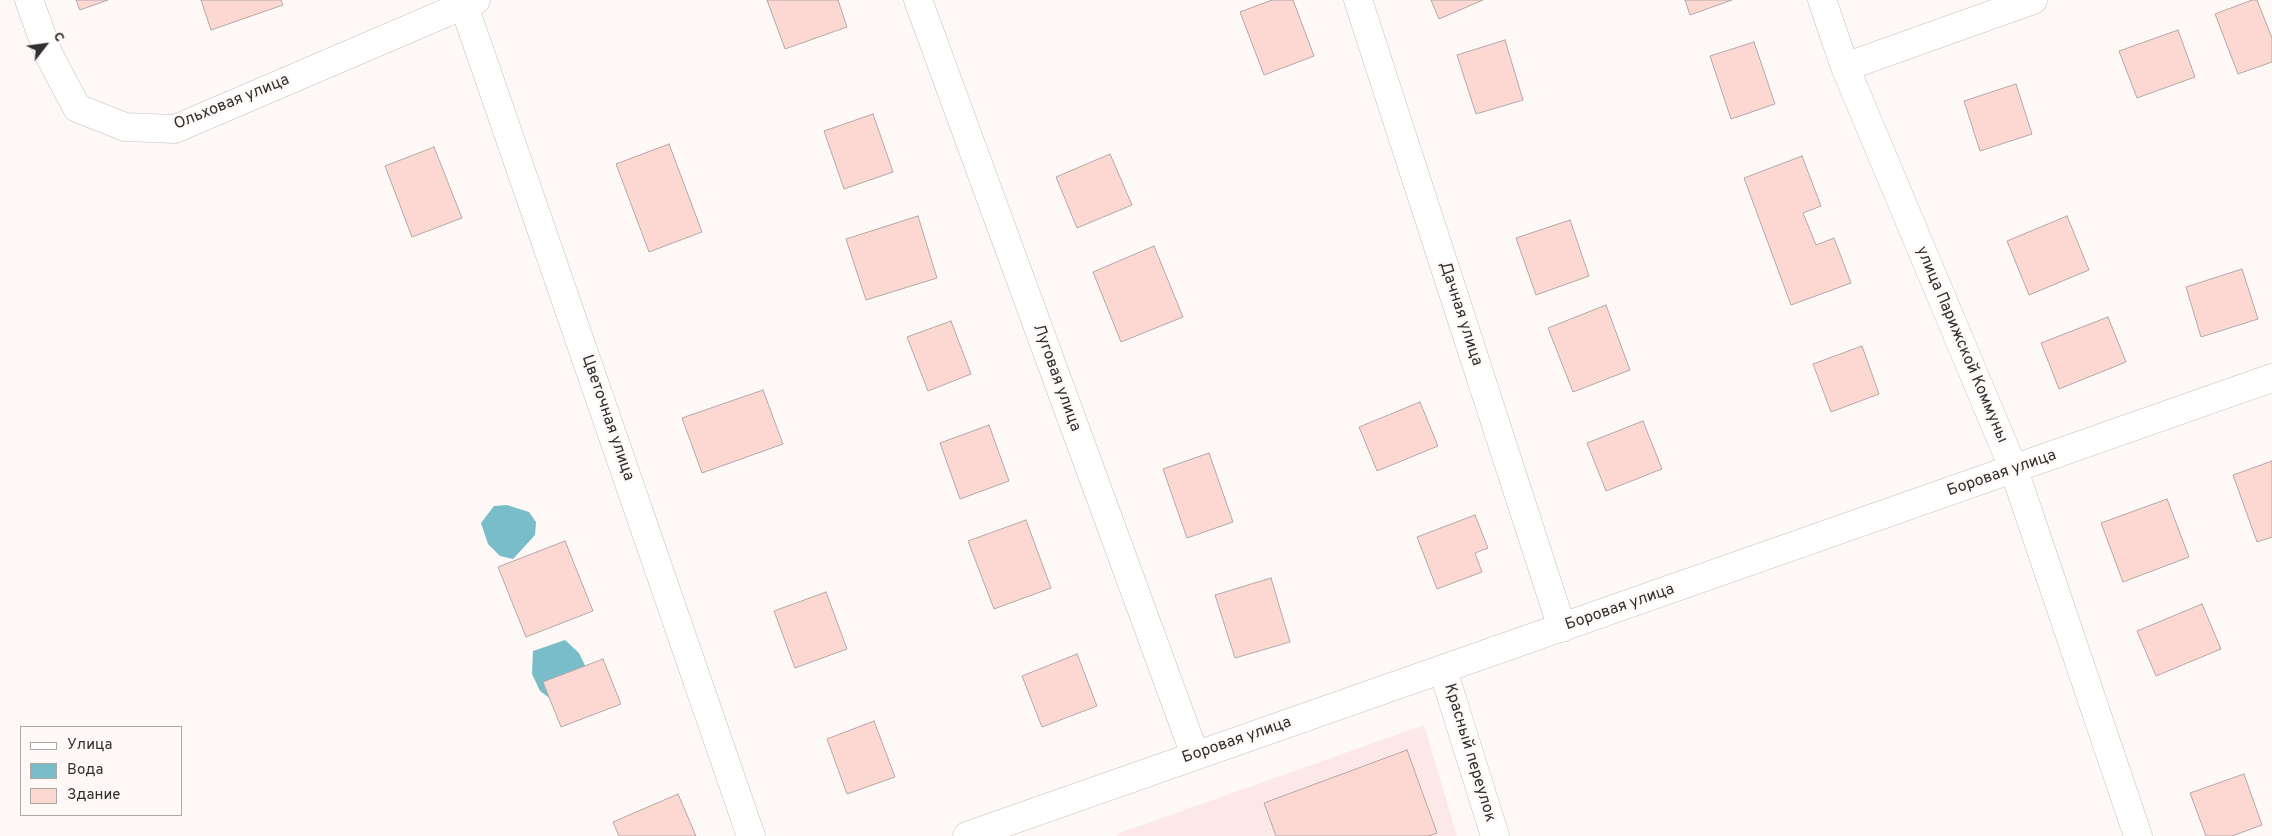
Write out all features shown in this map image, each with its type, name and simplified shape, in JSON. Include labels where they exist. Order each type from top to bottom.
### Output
[{"type":"street","name":"Ольховая улица","points":[[30,0],[49,55],[78,108],[125,127],[176,129],[467,1]]},
{"type":"street","name":"Луговая улица","points":[[918,0],[1195,755]]},
{"type":"street","name":"Дачная улица","points":[[1358,0],[1562,628]]},
{"type":"street","name":"улица Парижской Коммуны","points":[[1822,0],[1845,67],[2014,470],[2138,836]]},
{"type":"street","points":[[1845,67],[2033,0]]},
{"type":"street","name":"Цветочная улица","points":[[467,1],[751,836]]},
{"type":"street","name":"Боровая улица","points":[[966,836],[2272,378]]},
{"type":"street","name":"Красный переулок","points":[[1443,670],[1495,836]]},
{"type":"shaded area","points":[[1424,725],[1457,836],[1118,836],[1117,834]]},
{"type":"water","points":[[507,505],[529,512],[536,522],[535,535],[513,559],[500,556],[488,544],[481,523],[494,506]]},
{"type":"water","points":[[565,640],[579,653],[591,678],[559,705],[540,691],[532,674],[533,651]]},
{"type":"building","points":[[76,0],[108,0],[80,10]]},
{"type":"building","points":[[201,0],[281,0],[283,5],[211,30]]},
{"type":"building","points":[[767,0],[838,0],[847,27],[785,49]]},
{"type":"building","points":[[1272,0],[1293,0],[1314,56],[1264,75],[1240,12]]},
{"type":"building","points":[[1431,0],[1483,0],[1439,19]]},
{"type":"building","points":[[1685,0],[1732,0],[1690,15]]},
{"type":"building","points":[[2252,0],[2257,0],[2272,38],[2272,62],[2238,74],[2215,14]]},
{"type":"building","points":[[2178,30],[2195,77],[2137,98],[2119,51]]},
{"type":"building","points":[[1505,40],[1523,100],[1476,114],[1457,55]]},
{"type":"building","points":[[1754,42],[1775,104],[1731,119],[1710,56]]},
{"type":"building","points":[[2016,84],[2032,134],[1980,151],[1964,101]]},
{"type":"building","points":[[873,114],[893,172],[844,189],[824,131]]},
{"type":"building","points":[[669,144],[702,232],[649,252],[616,164]]},
{"type":"building","points":[[434,147],[462,218],[412,237],[385,166]]},
{"type":"building","points":[[1110,154],[1132,205],[1077,228],[1056,177]]},
{"type":"building","points":[[1802,156],[1821,206],[1803,213],[1816,245],[1834,238],[1851,283],[1791,305],[1744,178]]},
{"type":"building","points":[[918,216],[937,278],[866,300],[846,239]]},
{"type":"building","points":[[2067,216],[2089,270],[2029,295],[2007,241]]},
{"type":"building","points":[[1570,220],[1589,276],[1536,295],[1516,238]]},
{"type":"building","points":[[1154,246],[1183,317],[1121,342],[1093,272]]},
{"type":"building","points":[[2242,269],[2258,319],[2201,337],[2186,287]]},
{"type":"building","points":[[1606,305],[1630,370],[1573,392],[1548,328]]},
{"type":"building","points":[[2108,317],[2126,362],[2059,389],[2041,343]]},
{"type":"building","points":[[951,321],[971,374],[928,391],[907,337]]},
{"type":"building","points":[[1862,346],[1879,394],[1831,412],[1813,364]]},
{"type":"building","points":[[763,390],[783,444],[702,473],[682,418]]},
{"type":"building","points":[[1420,402],[1438,446],[1377,471],[1359,427]]},
{"type":"building","points":[[1643,421],[1662,469],[1606,491],[1587,443]]},
{"type":"building","points":[[989,425],[1009,481],[960,499],[940,443]]},
{"type":"building","points":[[1209,453],[1233,522],[1187,538],[1163,469]]},
{"type":"building","points":[[2272,461],[2272,537],[2257,542],[2233,475]]},
{"type":"building","points":[[2167,499],[2189,557],[2123,582],[2101,523]]},
{"type":"building","points":[[1475,515],[1488,548],[1475,553],[1482,572],[1437,589],[1417,537]]},
{"type":"building","points":[[1026,520],[1051,588],[994,609],[968,541]]},
{"type":"building","points":[[565,541],[593,611],[526,637],[498,567]]},
{"type":"building","points":[[1271,578],[1290,642],[1235,658],[1215,595]]},
{"type":"building","points":[[826,592],[847,649],[795,668],[774,611]]},
{"type":"building","points":[[2202,604],[2221,649],[2156,676],[2137,631]]},
{"type":"building","points":[[1077,654],[1097,706],[1042,727],[1022,676]]},
{"type":"building","points":[[603,659],[621,704],[561,727],[543,682]]},
{"type":"building","points":[[874,721],[895,777],[847,794],[827,739]]},
{"type":"building","points":[[1407,750],[1437,833],[1428,836],[1276,836],[1264,803]]},
{"type":"building","points":[[2244,774],[2262,825],[2232,836],[2206,836],[2190,793]]},
{"type":"building","points":[[678,794],[696,836],[619,836],[613,822]]}]
